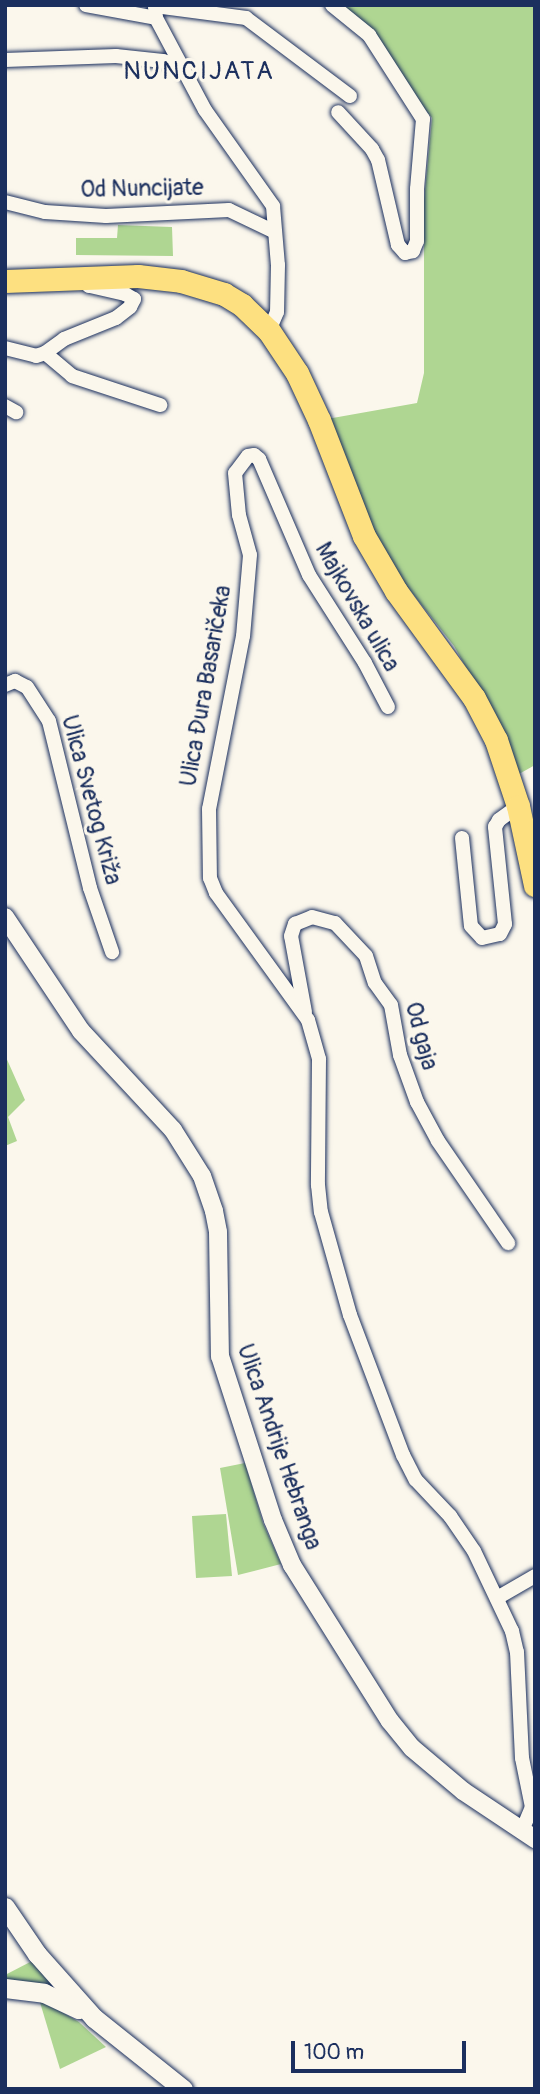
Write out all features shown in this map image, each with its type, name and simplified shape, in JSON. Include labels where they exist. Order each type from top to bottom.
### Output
[{"type":"main road","points":[[5,281],[161,278],[204,286],[242,305],[269,331],[297,373],[364,536],[396,591],[474,698],[496,740],[518,806],[535,885]]},
{"type":"main road","points":[[5,1906],[37,1954],[94,2018],[183,2089]]},
{"type":"main road","points":[[5,1988],[44,1993],[94,2018]]},
{"type":"street","points":[[86,5],[246,18],[350,96]]},
{"type":"street","points":[[332,5],[369,35],[424,120],[417,189],[417,241],[413,251],[405,253],[398,245],[378,160],[372,149],[338,111]]},
{"type":"street","points":[[156,10],[205,110],[273,206],[277,312],[269,331]]},
{"type":"street","points":[[5,60],[116,57],[163,61],[184,67]]},
{"type":"street","name":"Od Nuncijate","points":[[5,202],[45,212],[106,216],[229,210],[275,232]]},
{"type":"street","points":[[5,348],[36,356],[45,353],[64,339],[116,318],[132,303],[132,296],[89,286],[79,278]]},
{"type":"street","points":[[45,353],[72,376],[160,405]]},
{"type":"street","name":"Majkovska ulica","points":[[254,454],[259,459],[309,575],[365,663],[388,707]]},
{"type":"street","name":"Ulica Đura Basaričeka","points":[[254,454],[243,460],[235,472],[239,515],[250,555],[243,636],[209,809],[208,859],[216,892],[276,978],[305,1012]]},
{"type":"street","name":"Ulica Svetog Križa","points":[[5,685],[15,681],[27,687],[49,722],[90,888],[112,951]]},
{"type":"street","points":[[462,838],[471,926],[482,937],[500,934],[505,924],[495,827],[499,820],[518,806]]},
{"type":"street","name":"Ulica Andrije Hebranga","points":[[5,917],[81,1031],[173,1130],[202,1176],[218,1232],[220,1356],[273,1520],[292,1565],[382,1709],[412,1748],[463,1791],[528,1835]]},
{"type":"street","name":"Od gaja","points":[[508,1243],[438,1141],[417,1102],[400,1055],[391,1005],[375,983],[366,956],[335,923],[312,917],[295,924],[291,936],[305,1012],[319,1059],[317,1185],[321,1212],[350,1315],[403,1455],[416,1480],[460,1529],[474,1550],[497,1598],[517,1652],[522,1758],[532,1807],[528,1835]]},
{"type":"street","points":[[497,1598],[535,1576]]},
{"type":"green space","points":[[339,5],[535,5],[535,765],[519,774],[499,726],[454,646],[380,552],[327,419],[417,403],[424,373],[424,201],[432,118]]},
{"type":"green space","points":[[118,225],[172,227],[173,256],[76,255],[76,238],[117,238]]},
{"type":"green space","points":[[5,1055],[25,1100],[8,1117],[17,1141],[5,1146]]},
{"type":"green space","points":[[245,1463],[263,1523],[281,1564],[238,1575],[220,1468]]},
{"type":"green space","points":[[226,1514],[232,1576],[196,1578],[192,1516]]},
{"type":"green space","points":[[34,1960],[57,1988],[5,1981],[5,1975]]},
{"type":"green space","points":[[39,1999],[79,2022],[106,2047],[60,2069]]},
{"type":"district","name":"NUNCIJATA","points":[[199,72]]}]
